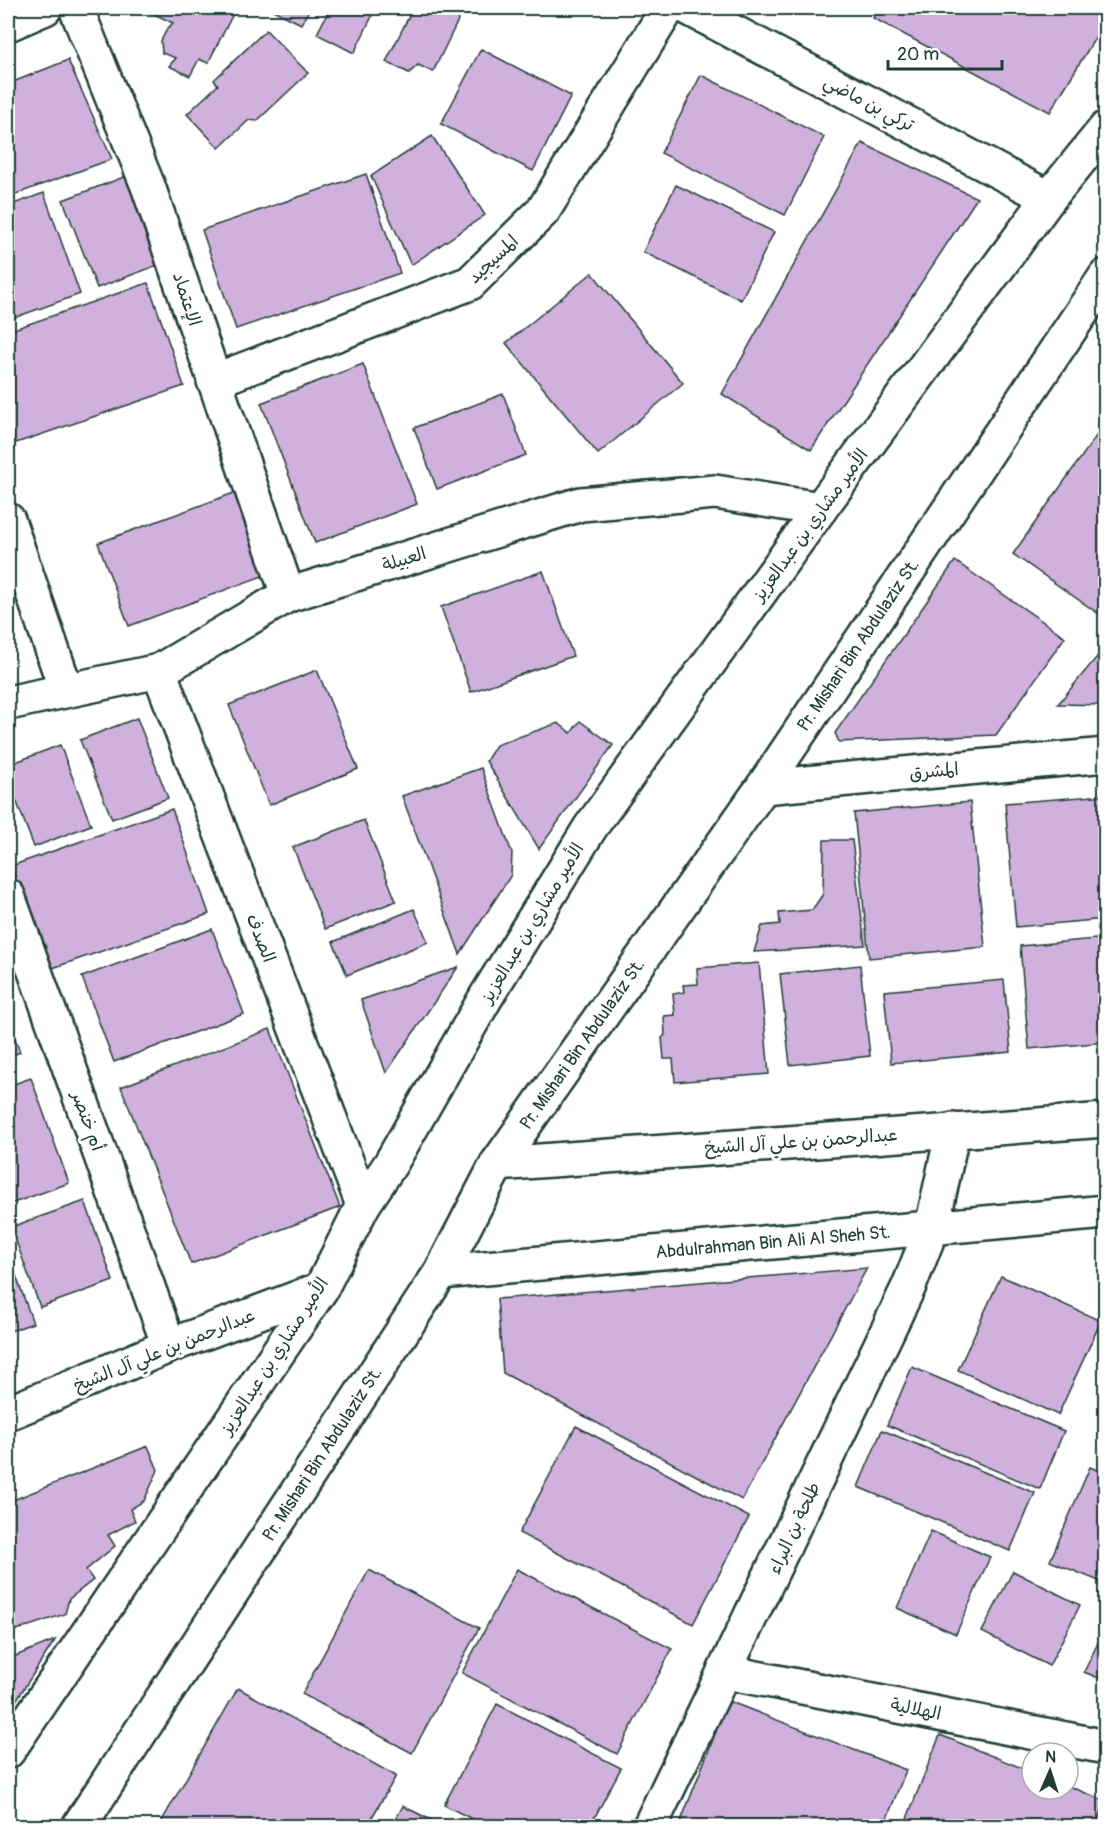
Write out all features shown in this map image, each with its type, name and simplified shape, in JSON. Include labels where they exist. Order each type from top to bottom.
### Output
[{"type":"street","points":[[8,24],[45,8]]},
{"type":"street","name":"الإعتماد","points":[[76,8],[148,186],[288,595]]},
{"type":"street","name":"المسيجيد","points":[[214,381],[470,283],[543,211],[668,8]]},
{"type":"street","name":"تركي بن ماضي","points":[[688,8],[1049,198]]},
{"type":"street","name":"الأمير مشاري بن عبدالعزيز","points":[[8,1751],[321,1289],[363,1205],[391,1163],[486,997],[590,828],[820,509],[1049,198],[1106,128]]},
{"type":"street","name":"Pr. Mishari Bin Abdulaziz St.","points":[[78,1827],[441,1272],[497,1164],[763,787],[1106,276]]},
{"type":"street","name":"العبيلة","points":[[8,704],[159,670],[288,595],[581,504],[716,492],[820,509]]},
{"type":"street","points":[[8,520],[66,690]]},
{"type":"street","name":"الصدف","points":[[159,670],[363,1205]]},
{"type":"street","name":"المشرق","points":[[763,787],[1106,755]]},
{"type":"street","name":"أم خنصر","points":[[8,896],[169,1346]]},
{"type":"street","name":"عبدالرحمن بن علي آل الشيخ","points":[[497,1164],[1106,1120]]},
{"type":"street","name":"طلحة بن البراء","points":[[650,1827],[909,1286],[932,1227],[953,1130]]},
{"type":"street","name":"Abdulrahman Bin Ali Al Sheh St.","points":[[441,1272],[1106,1212]]},
{"type":"street","name":"عبدالرحمن بن علي آل الشيخ","points":[[8,1413],[169,1346],[321,1289]]},
{"type":"street","name":"الهلالية","points":[[726,1672],[1106,1747]]},
{"type":"building","points":[[155,8],[236,8],[208,63],[199,59],[190,76],[169,66],[176,58],[162,53],[161,41],[173,23],[152,13]]},
{"type":"building","points":[[269,8],[310,8],[301,24]]},
{"type":"building","points":[[330,8],[376,8],[354,53],[317,34]]},
{"type":"building","points":[[402,8],[464,8],[433,72],[418,65],[409,73],[386,62],[409,16]]},
{"type":"building","points":[[879,8],[1106,8],[1106,20],[1050,112],[873,18]]},
{"type":"building","points":[[266,30],[308,73],[257,121],[249,120],[219,148],[187,114],[218,85],[214,80]]},
{"type":"building","points":[[481,49],[571,96],[533,171],[441,124]]},
{"type":"building","points":[[68,60],[112,159],[8,197],[8,84]]},
{"type":"building","points":[[701,75],[824,137],[785,215],[661,153]]},
{"type":"building","points":[[432,136],[485,215],[411,265],[371,176]]},
{"type":"building","points":[[862,143],[977,198],[811,450],[722,394]]},
{"type":"building","points":[[132,174],[166,262],[97,288],[63,200]]},
{"type":"building","points":[[366,174],[400,273],[236,329],[202,230]]},
{"type":"building","points":[[676,185],[774,232],[741,300],[643,252]]},
{"type":"building","points":[[44,193],[80,294],[8,320],[8,206]]},
{"type":"building","points":[[592,273],[683,383],[598,454],[506,343]]},
{"type":"building","points":[[148,283],[184,386],[16,443],[8,418],[8,331]]},
{"type":"building","points":[[363,364],[417,504],[315,543],[261,403]]},
{"type":"building","points":[[503,394],[526,455],[437,489],[414,428]]},
{"type":"building","points":[[1106,422],[1106,605],[1099,614],[1013,554]]},
{"type":"building","points":[[234,493],[265,575],[129,626],[98,543]]},
{"type":"building","points":[[955,561],[1065,637],[996,735],[839,742],[835,733]]},
{"type":"building","points":[[543,571],[573,656],[471,692],[441,607]]},
{"type":"building","points":[[1106,646],[1106,705],[1058,704]]},
{"type":"building","points":[[317,670],[358,769],[269,805],[229,705]]},
{"type":"building","points":[[137,718],[168,798],[112,819],[80,740]]},
{"type":"building","points":[[580,721],[613,745],[539,849],[486,761],[496,745],[558,723],[571,733]]},
{"type":"building","points":[[60,745],[91,825],[34,847],[8,779],[8,765]]},
{"type":"building","points":[[481,768],[512,853],[511,875],[460,954],[402,796]]},
{"type":"building","points":[[1106,795],[1106,919],[1016,927],[1005,803]]},
{"type":"building","points":[[970,802],[985,947],[869,958],[854,813]]},
{"type":"building","points":[[172,809],[209,914],[47,970],[11,866]]},
{"type":"building","points":[[364,820],[396,901],[325,929],[293,847]]},
{"type":"building","points":[[824,840],[852,840],[865,945],[754,952],[762,926],[780,924],[779,913],[812,910],[823,894]]},
{"type":"building","points":[[414,909],[428,942],[347,975],[333,942]]},
{"type":"building","points":[[212,929],[244,1014],[114,1062],[82,977]]},
{"type":"building","points":[[1106,938],[1106,1042],[1029,1049],[1020,946]]},
{"type":"building","points":[[759,963],[769,1074],[675,1082],[673,1059],[664,1059],[662,1038],[665,1035],[664,1016],[675,1015],[673,994],[684,992],[683,985],[698,984],[697,968]]},
{"type":"building","points":[[860,965],[870,1056],[790,1065],[780,974]]},
{"type":"building","points":[[458,967],[386,1073],[361,1000]]},
{"type":"building","points":[[1004,980],[1011,1052],[891,1063],[884,991]]},
{"type":"building","points":[[8,1018],[20,1052],[8,1057]]},
{"type":"building","points":[[270,1029],[340,1207],[191,1264],[121,1087]]},
{"type":"building","points":[[31,1078],[69,1183],[8,1205],[8,1086]]},
{"type":"building","points":[[85,1201],[113,1281],[40,1307],[11,1227]]},
{"type":"building","points":[[8,1253],[33,1323],[8,1332]]},
{"type":"building","points":[[867,1268],[742,1500],[503,1373],[497,1299]]},
{"type":"building","points":[[1001,1276],[1101,1321],[1058,1415],[958,1370]]},
{"type":"building","points":[[912,1367],[1064,1431],[1040,1489],[887,1425]]},
{"type":"building","points":[[576,1426],[749,1517],[693,1624],[519,1533]]},
{"type":"building","points":[[882,1430],[1035,1493],[1010,1551],[858,1487]]},
{"type":"building","points":[[148,1446],[158,1470],[144,1501],[130,1509],[135,1521],[108,1535],[115,1546],[86,1570],[93,1580],[69,1599],[65,1614],[8,1633],[8,1502]]},
{"type":"building","points":[[1090,1467],[1106,1474],[1106,1584],[1050,1561]]},
{"type":"building","points":[[931,1531],[990,1557],[956,1634],[897,1608]]},
{"type":"building","points":[[517,1569],[672,1649],[617,1754],[462,1673]]},
{"type":"building","points":[[369,1570],[479,1628],[412,1753],[302,1694]]},
{"type":"building","points":[[1013,1571],[1080,1605],[1049,1666],[982,1632]]},
{"type":"building","points":[[1106,1626],[1106,1681],[1084,1672]]},
{"type":"building","points":[[55,1640],[8,1713],[8,1659]]},
{"type":"building","points":[[238,1688],[396,1776],[367,1826],[159,1826]]},
{"type":"building","points":[[728,1701],[906,1770],[884,1826],[679,1826]]},
{"type":"building","points":[[497,1704],[621,1768],[590,1826],[486,1826],[444,1805]]},
{"type":"building","points":[[940,1735],[1020,1767],[1020,1801],[1080,1801],[1080,1791],[1106,1801],[1096,1826],[904,1826]]},
{"type":"building","points":[[403,1806],[443,1826],[392,1826]]}]
